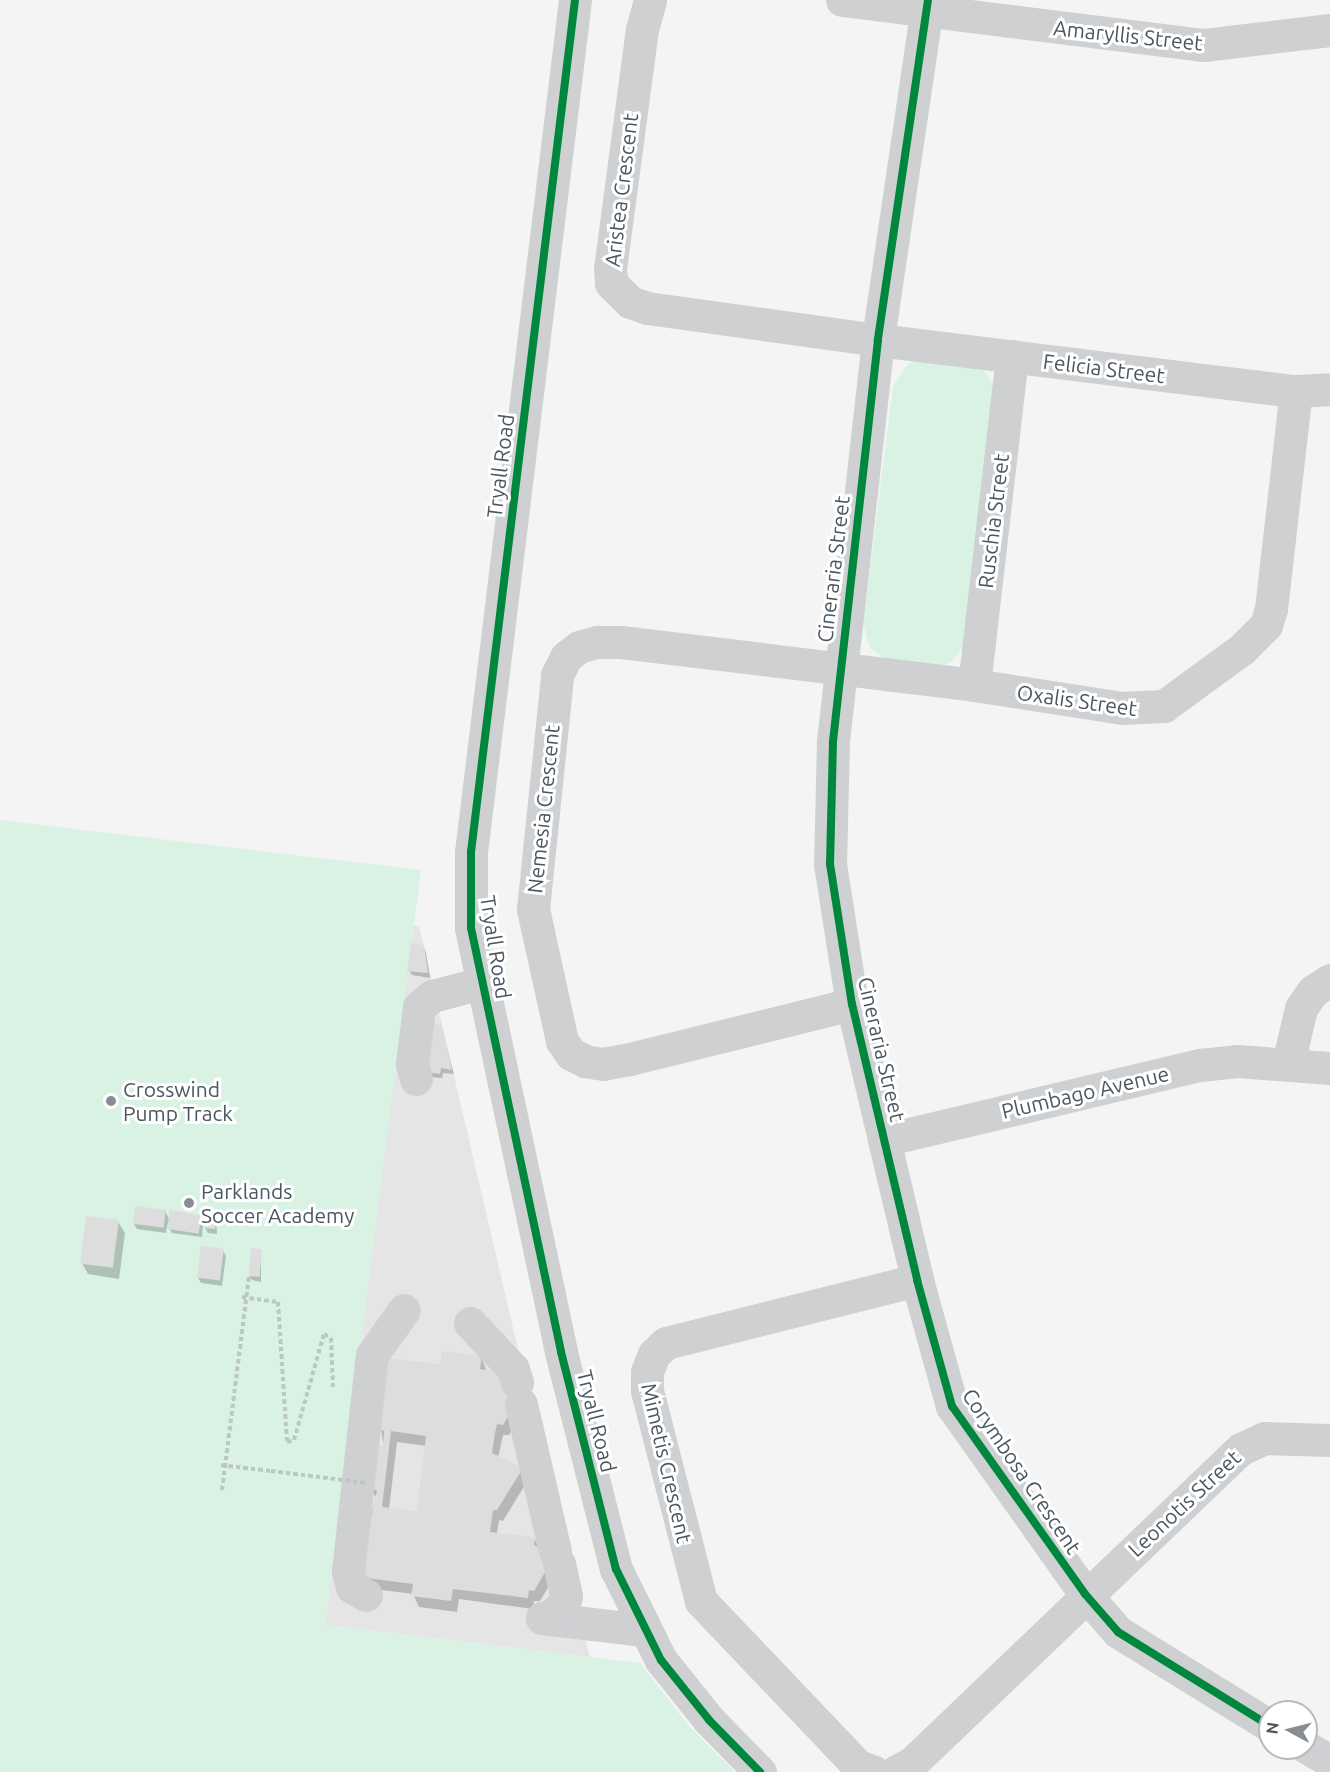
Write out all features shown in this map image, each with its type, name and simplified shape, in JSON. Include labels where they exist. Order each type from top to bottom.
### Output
[{"type":"street","name":"Tryall Road","points":[[575,0],[471,852],[471,928],[561,1352],[616,1569],[644,1630],[661,1660],[709,1720],[760,1772]]},
{"type":"street","name":"Aristea Crescent","points":[[650,0],[642,29],[610,268],[611,283],[618,294],[646,308],[878,340]]},
{"type":"street","points":[[842,0],[927,6]]},
{"type":"street","name":"Cineraria Street","points":[[884,1140],[852,1004],[830,864],[833,742],[878,340],[927,6]]},
{"type":"street","name":"Amaryllis Street","points":[[927,6],[1203,45],[1330,30]]},
{"type":"street","name":"Felicia Street","points":[[878,340],[1296,391],[1330,388]]},
{"type":"street","name":"Ruschia Street","points":[[974,685],[1012,356]]},
{"type":"street","name":"Oxalis Street","points":[[840,670],[974,685],[1122,708],[1156,708],[1181,697],[1258,635],[1271,609],[1296,391]]},
{"type":"street","name":"Nemesia Crescent","points":[[840,670],[621,642],[579,647],[566,657],[557,675],[533,909],[562,1041],[571,1054],[585,1062],[630,1059],[852,1004]]},
{"type":"street","points":[[1288,1064],[1300,1008],[1313,990],[1330,980]]},
{"type":"street","points":[[416,1079],[412,1064],[419,1007],[432,996],[482,983]]},
{"type":"street","name":"Plumbago Avenue","points":[[884,1140],[1200,1065],[1237,1061],[1330,1068]]},
{"type":"street","name":"Corymbosa Crescent","points":[[884,1140],[917,1280],[952,1406],[1085,1594],[1118,1632],[1147,1653],[1258,1719]]},
{"type":"street","name":"Mimetis Crescent","points":[[874,1772],[858,1766],[701,1601],[647,1391],[647,1372],[654,1354],[666,1343],[917,1280]]},
{"type":"street","points":[[366,1595],[358,1593],[348,1579],[355,1481],[372,1355],[404,1310]]},
{"type":"street","points":[[470,1323],[513,1369],[519,1393],[566,1596],[564,1604],[551,1616],[542,1618],[644,1630]]},
{"type":"street","name":"Leonotis Street","points":[[1085,1594],[1252,1442],[1282,1437],[1330,1440]]},
{"type":"street","points":[[895,1772],[912,1763],[1085,1594]]},
{"type":"path","points":[[222,1490],[223,1465],[244,1297],[249,1276]]},
{"type":"path","points":[[244,1297],[278,1302],[284,1439],[294,1440],[324,1334],[331,1338],[334,1395]]},
{"type":"path","points":[[223,1465],[355,1481]]},
{"type":"shaded area","points":[[413,926],[419,926],[590,1657],[325,1625]]},
{"type":"green space","points":[[919,358],[981,367],[995,386],[965,645],[952,661],[942,666],[888,661],[870,648],[863,624],[893,386],[908,364]]},
{"type":"green space","name":"Parklands Soccer Academy","points":[[0,820],[421,870],[325,1625],[640,1663],[688,1725],[735,1772],[0,1772]]},
{"type":"building","points":[[411,943],[424,945],[428,973],[407,971]]},
{"type":"building","points":[[431,1023],[442,1025],[452,1070],[441,1068],[440,1074],[425,1072]]},
{"type":"building","points":[[135,1206],[166,1210],[164,1228],[133,1224]]},
{"type":"building","points":[[170,1210],[202,1215],[199,1234],[167,1229]]},
{"type":"building","points":[[205,1215],[217,1217],[215,1229],[204,1228]]},
{"type":"building","points":[[86,1216],[119,1220],[113,1268],[80,1264]]},
{"type":"building","points":[[201,1246],[224,1249],[220,1281],[197,1278]]},
{"type":"building","points":[[251,1248],[262,1249],[260,1277],[249,1276]]},
{"type":"building","points":[[442,1351],[482,1356],[480,1369],[503,1372],[522,1392],[503,1425],[497,1424],[492,1453],[523,1468],[497,1510],[493,1510],[490,1532],[535,1537],[534,1545],[554,1557],[534,1591],[529,1590],[528,1598],[453,1589],[451,1601],[411,1596],[413,1584],[359,1577],[377,1490],[366,1489],[372,1445],[383,1446],[384,1431],[380,1430],[386,1358],[440,1364]],"holes":[[[391,1431],[426,1436],[417,1511],[382,1507]]]},
{"type":"cycle path","points":[[575,0],[471,852],[471,928],[561,1352],[616,1569],[661,1660],[709,1720],[760,1772]]},
{"type":"cycle path","points":[[928,0],[878,340],[833,742],[830,864],[852,1004],[917,1280],[952,1406],[1085,1594],[1118,1632],[1258,1719]]},
{"type":"place","name":"Crosswind Pump Track","points":[[111,1101]]},
{"type":"place","name":"Parklands Soccer Academy","points":[[189,1203]]}]
